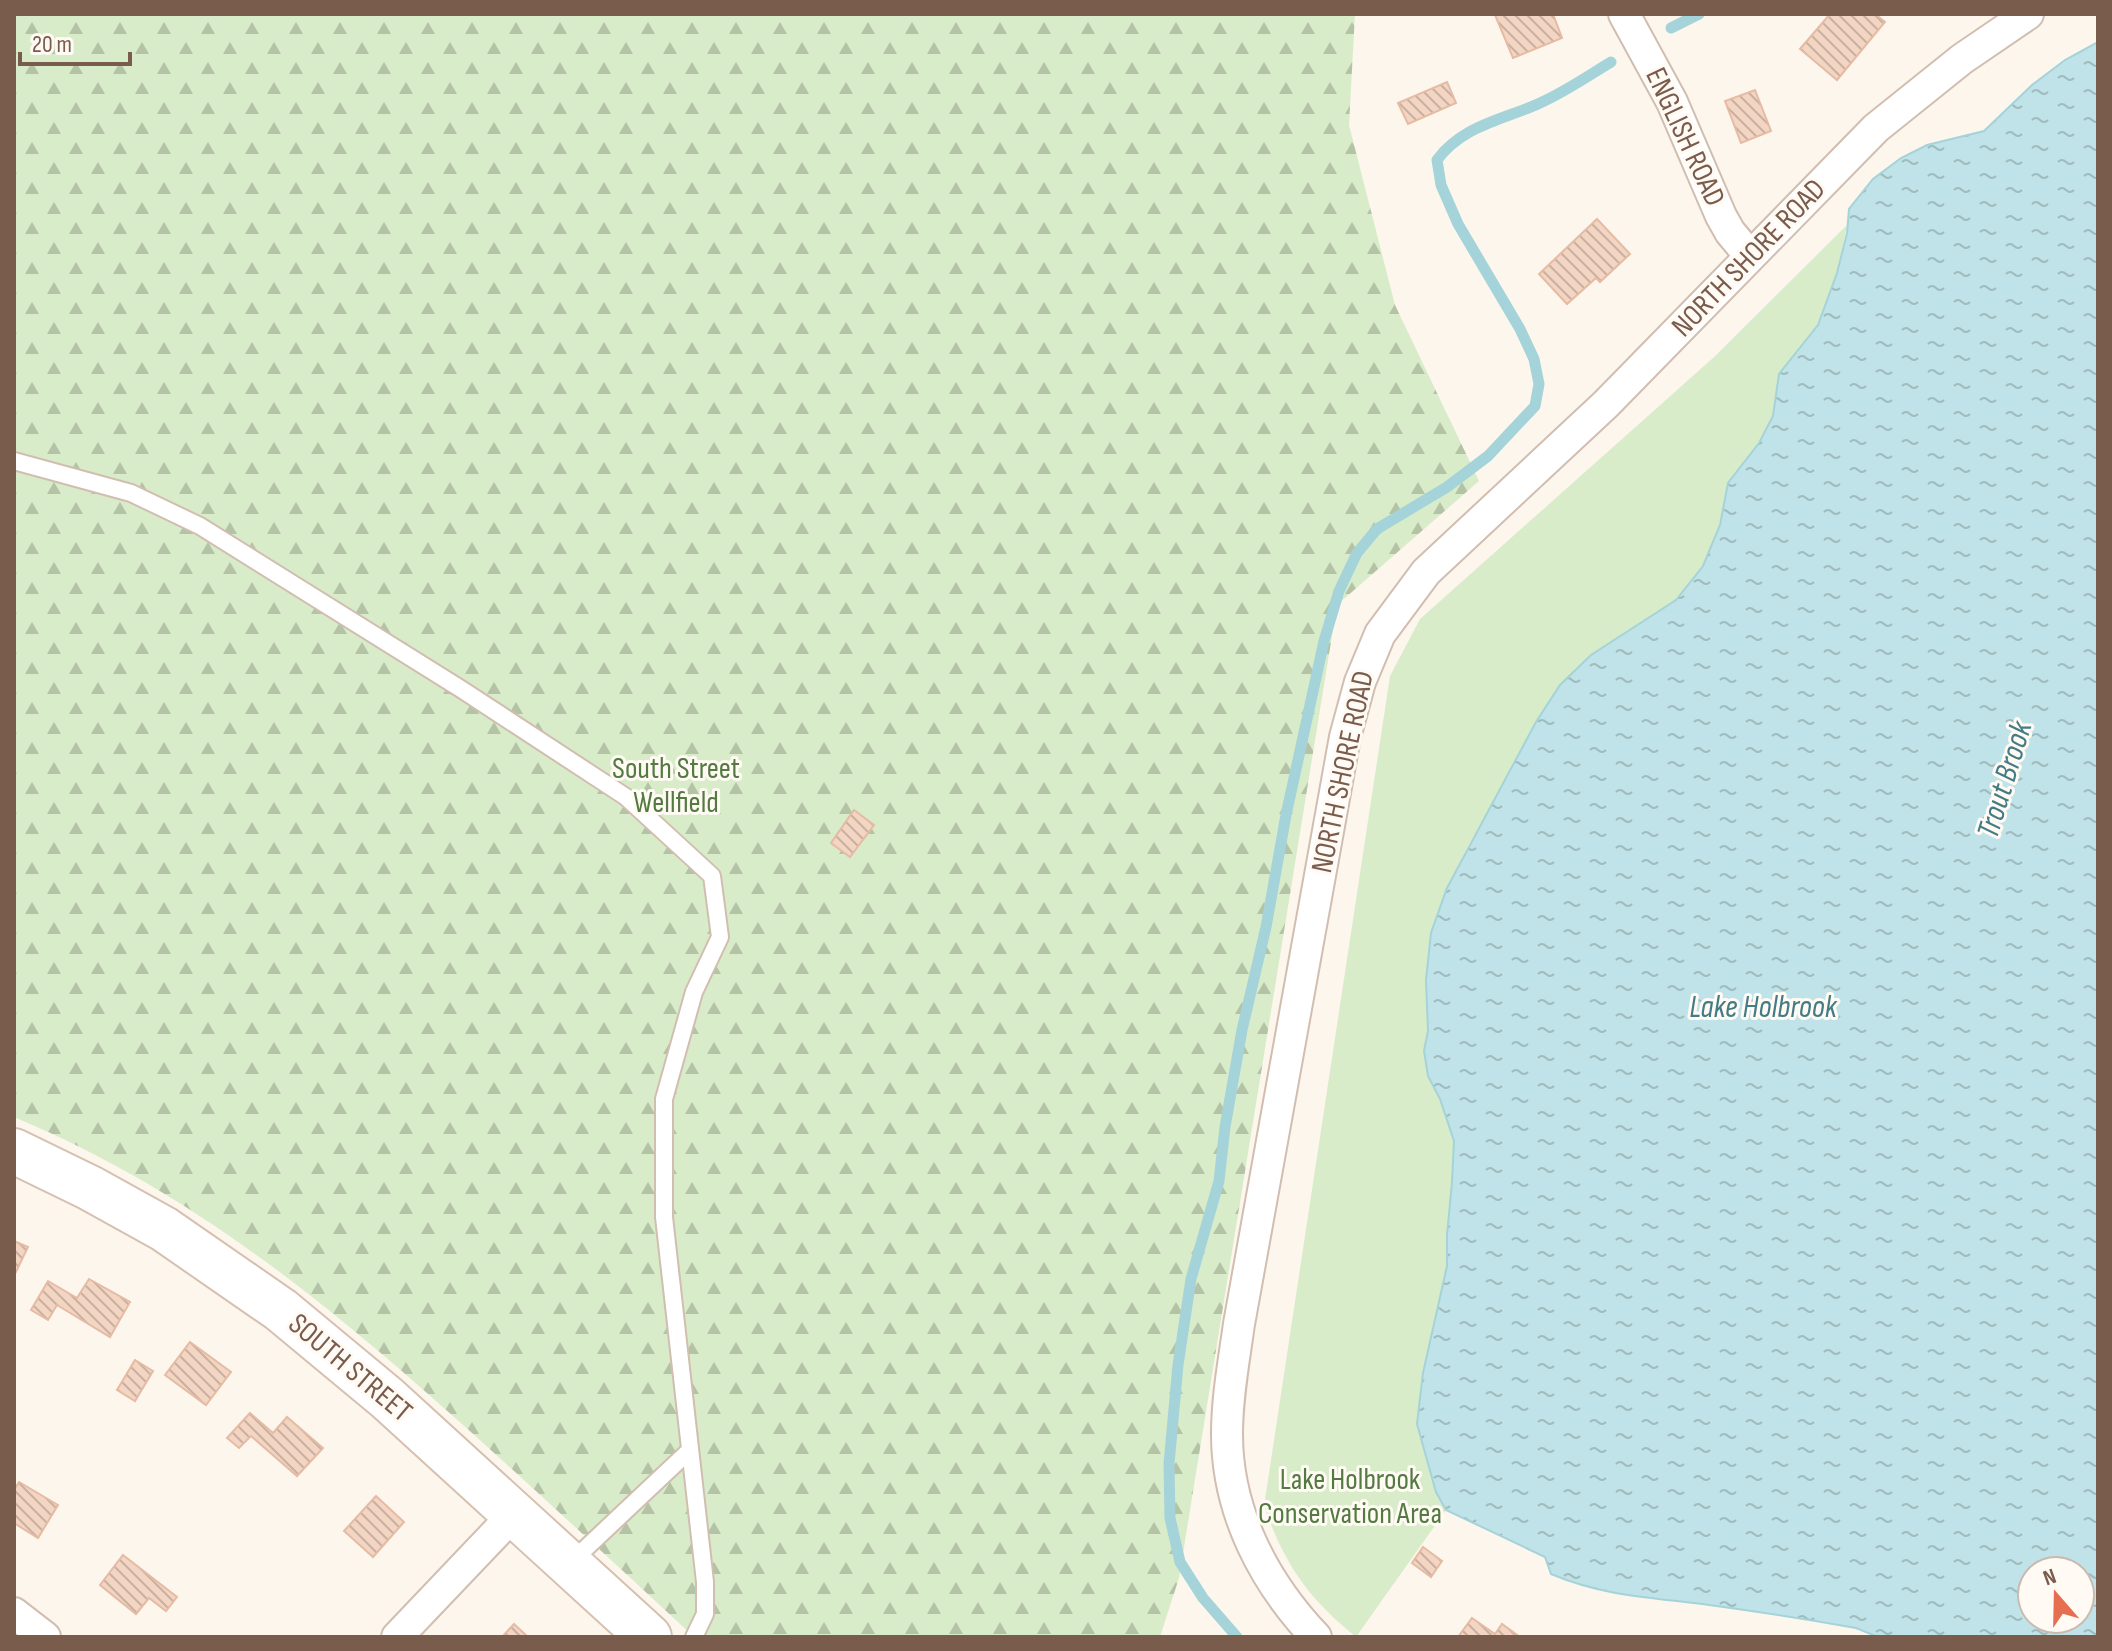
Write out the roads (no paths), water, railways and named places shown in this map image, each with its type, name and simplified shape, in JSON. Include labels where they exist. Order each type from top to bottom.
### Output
[{"type":"main road","name":"SOUTH STREET","points":[[14,1151],[126,1207],[240,1280],[347,1364],[649,1637]]},
{"type":"street","name":"ENGLISH ROAD","points":[[1624,14],[1672,102],[1721,216],[1750,256]]},
{"type":"street","name":"NORTH SHORE ROAD","points":[[1316,1637],[1271,1581],[1241,1520],[1229,1460],[1228,1414],[1243,1300],[1345,737],[1360,682],[1380,634],[1426,572],[1606,404],[1876,128],[1962,59],[2028,14]]},
{"type":"street","points":[[397,1637],[515,1513]]},
{"type":"street","points":[[14,1613],[45,1637]]},
{"type":"lane","points":[[14,461],[131,493],[200,526],[461,689],[626,797],[712,876],[720,937],[694,992],[664,1099],[664,1217],[705,1596],[705,1614],[694,1637]]},
{"type":"lane","points":[[569,1564],[690,1450]]},
{"type":"water","name":"Lake Holbrook","points":[[2098,42],[2098,1637],[1878,1637],[1856,1628],[1589,1587],[1551,1574],[1545,1557],[1446,1510],[1436,1492],[1417,1424],[1423,1373],[1447,1266],[1454,1141],[1440,1099],[1428,1076],[1424,1051],[1428,1031],[1426,980],[1431,933],[1447,888],[1536,722],[1560,685],[1591,655],[1676,600],[1703,566],[1720,525],[1728,483],[1759,443],[1773,416],[1779,374],[1818,325],[1837,273],[1847,233],[1849,209],[1873,179],[1901,158],[1927,145],[1984,131],[2032,85],[2065,60]]},
{"type":"waterway","points":[[1671,28],[1699,14]]},
{"type":"waterway","points":[[1237,1637],[1203,1598],[1180,1562],[1170,1518],[1169,1464],[1178,1365],[1191,1279],[1219,1181],[1242,1030],[1324,641],[1339,591],[1357,553],[1377,529],[1447,487],[1488,456],[1535,406],[1539,384],[1534,359],[1520,329],[1458,224],[1441,185],[1437,160],[1447,148],[1471,131],[1549,99],[1611,62]]},
{"type":"park label","name":"South Street Wellfield","points":[[676,786]]},
{"type":"park label","name":"Lake Holbrook Conservation Area","points":[[1350,1497]]},
{"type":"water label","name":"Trout Brook","points":[[2005,780]]}]
